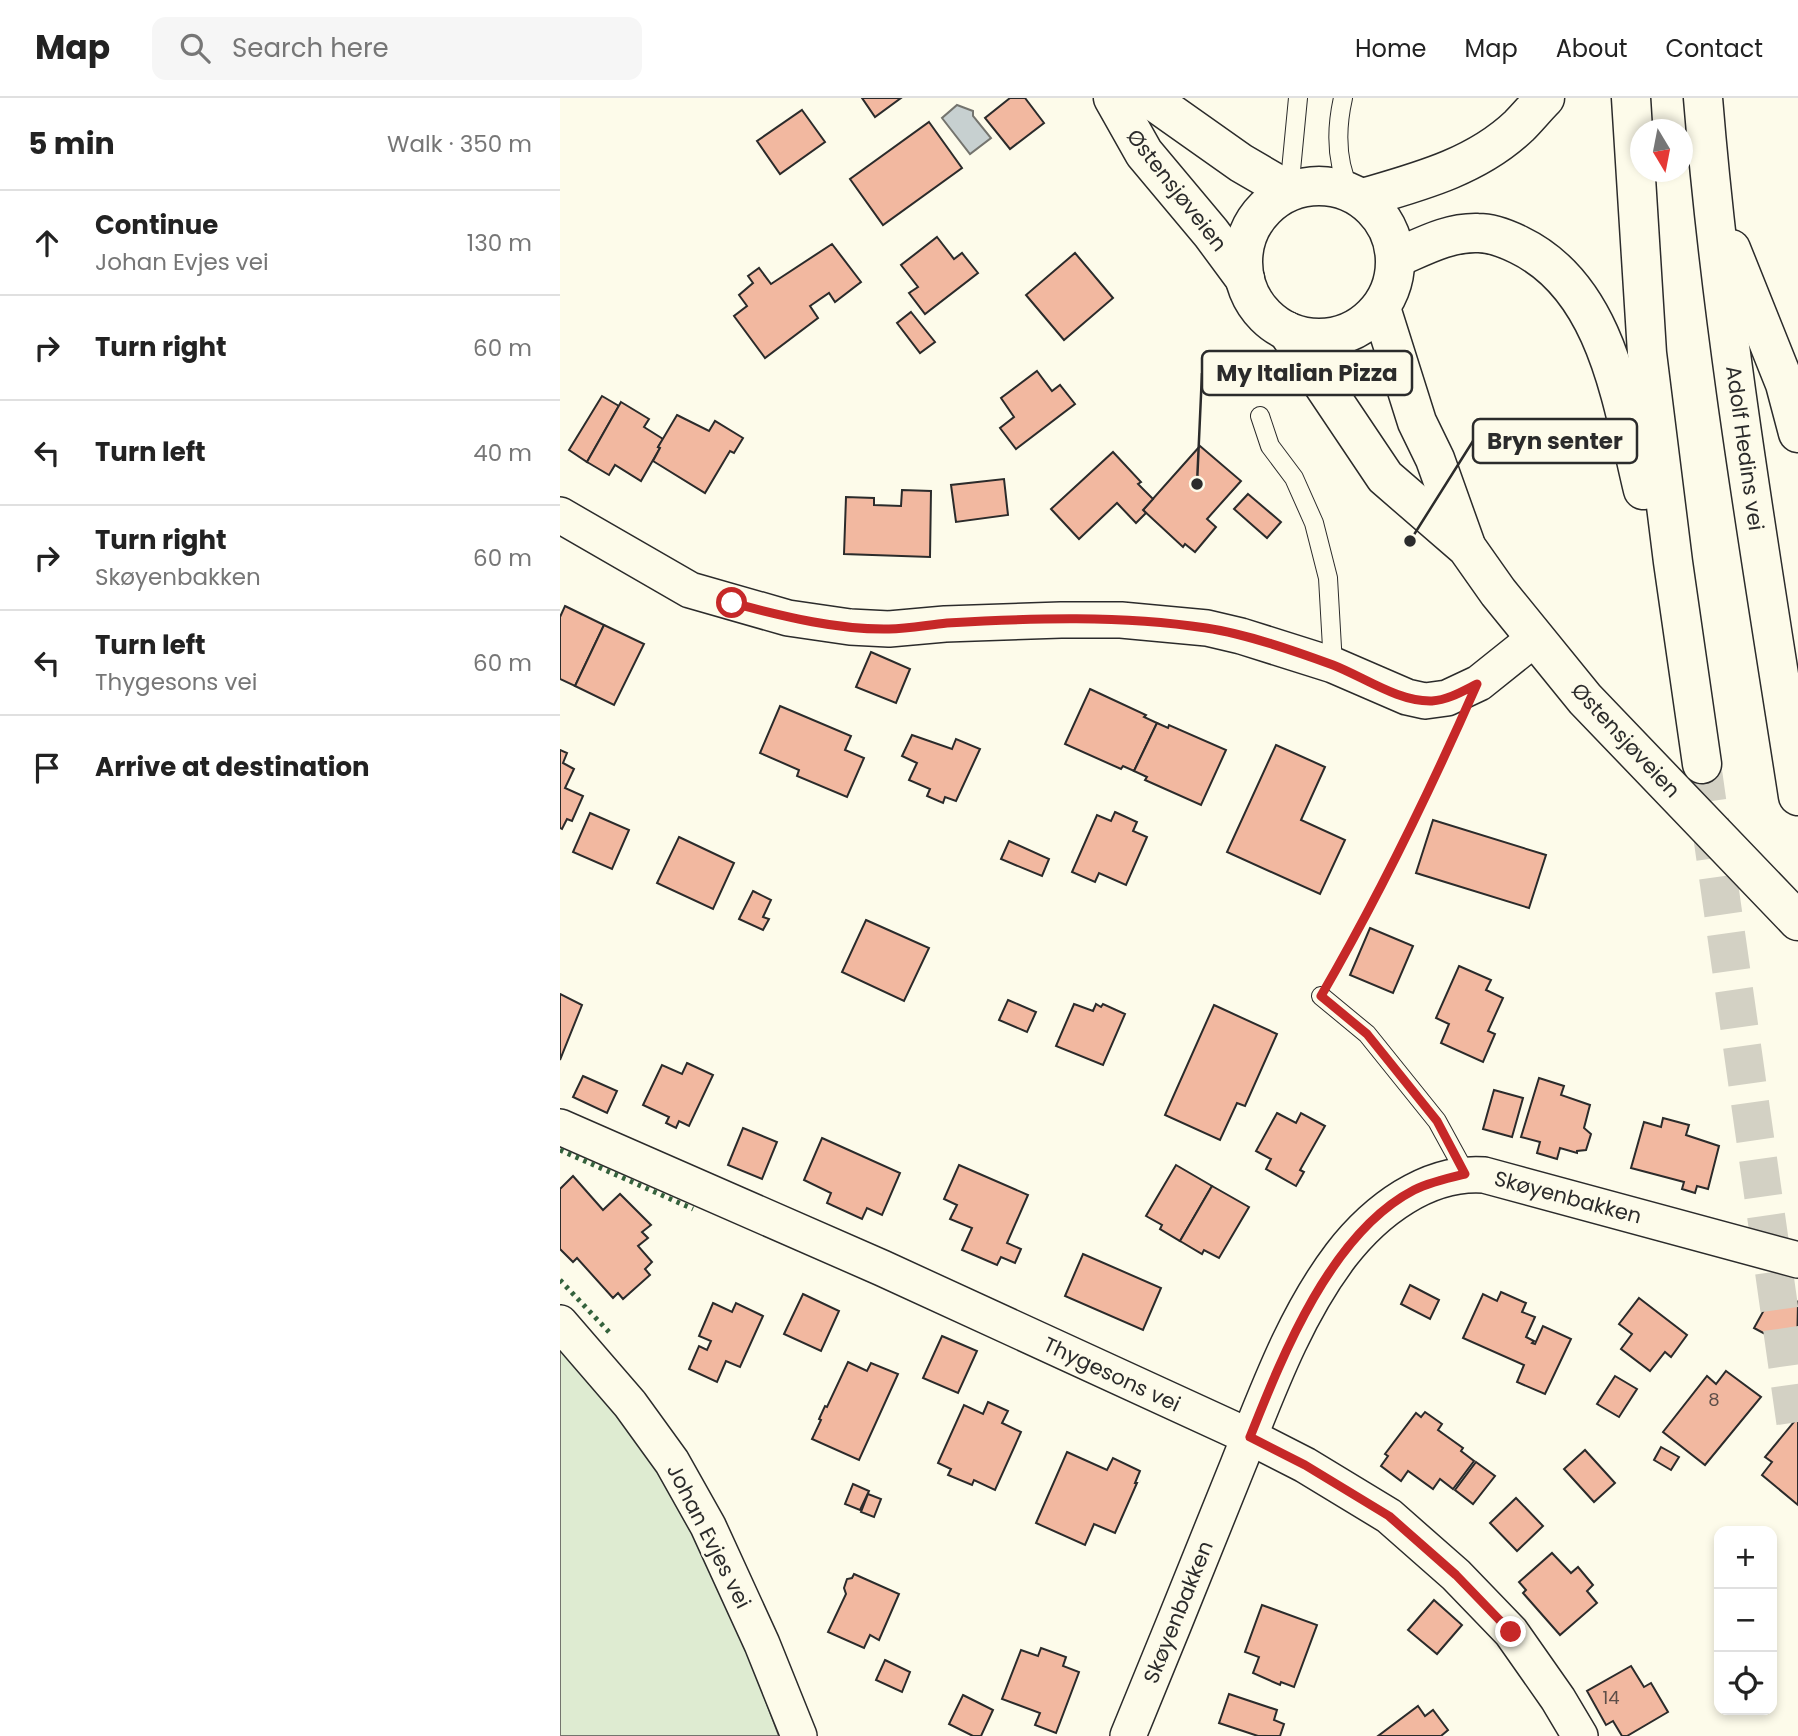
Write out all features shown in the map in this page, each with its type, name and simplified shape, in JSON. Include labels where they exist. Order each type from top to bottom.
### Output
[{"type":"main road","name":"Østensjøveien","points":[[1113,98],[1144,153],[1211,233],[1245,279]]},
{"type":"main road","name":"Østensjøveien","points":[[1149,98],[1241,163],[1289,191]]},
{"type":"main road","points":[[1356,195],[1441,175],[1472,160],[1518,128],[1545,98]]},
{"type":"main road","points":[[1631,98],[1647,353],[1703,764]]},
{"type":"main road","name":"Adolf Hedins vei","points":[[1703,98],[1711,199],[1751,493],[1798,796]]},
{"type":"main road","points":[[1310,186],[1330,186],[1356,195],[1380,214],[1392,235],[1396,258],[1395,276],[1390,292],[1381,308],[1362,326],[1338,336],[1312,338],[1287,331],[1260,310],[1250,295],[1243,258],[1247,237],[1257,218],[1271,202],[1289,191],[1310,186]]},
{"type":"main road","points":[[1711,199],[1786,384],[1798,433]]},
{"type":"main road","points":[[1396,258],[1439,239],[1479,232],[1511,241],[1533,252],[1558,273],[1577,295],[1599,331],[1617,386],[1691,683]]},
{"type":"main road","name":"Østensjøveien","points":[[1381,308],[1417,422],[1435,459],[1467,548]]},
{"type":"main road","name":"Østensjøveien","points":[[1287,331],[1385,477],[1467,548],[1534,639],[1627,745],[1798,921]]},
{"type":"street","points":[[560,514],[691,590],[788,618],[850,627],[889,629],[1026,620],[1111,620],[1207,628],[1333,665],[1407,697],[1425,701],[1447,698],[1477,684],[1534,639]]},
{"type":"street","name":"Thygesons vei","points":[[560,1127],[882,1268],[1250,1437],[1305,1465],[1389,1516],[1456,1575],[1511,1632],[1558,1699],[1580,1736]]},
{"type":"street","name":"Skøyenbakken","points":[[1128,1736],[1274,1376],[1309,1306],[1342,1255],[1364,1230],[1397,1201],[1415,1190],[1465,1174],[1484,1175],[1798,1260]]},
{"type":"street","name":"Johan Evjes vei","points":[[560,1324],[630,1404],[672,1462],[708,1526],[762,1644],[799,1736]]},
{"type":"lane","points":[[1289,191],[1298,98]]},
{"type":"lane","points":[[1343,98],[1339,116],[1339,151],[1343,176],[1356,195]]},
{"type":"lane","points":[[1261,416],[1270,446],[1294,478],[1314,523],[1328,578],[1333,665]]},
{"type":"lane","points":[[1321,996],[1367,1034],[1437,1121],[1465,1174]]},
{"type":"path","points":[[1321,996],[1391,865],[1477,684]]},
{"type":"green space","points":[[560,1346],[582,1369],[688,1511],[723,1585],[779,1736],[560,1736]]},
{"type":"shaded area","points":[[957,105],[973,111],[973,116],[991,138],[970,154],[942,118]]},
{"type":"building","points":[[862,98],[901,98],[875,117]]},
{"type":"building","points":[[1010,98],[1025,98],[1044,123],[1010,149],[985,118]]},
{"type":"building","points":[[802,110],[825,142],[780,174],[757,141]]},
{"type":"building","points":[[929,122],[962,168],[883,225],[850,179]]},
{"type":"building","points":[[937,237],[954,259],[962,253],[978,273],[925,314],[909,293],[918,287],[901,265]]},
{"type":"building","points":[[832,244],[861,282],[835,302],[829,293],[810,306],[818,318],[765,358],[734,316],[747,306],[739,295],[753,283],[748,276],[759,268],[771,284]]},
{"type":"building","points":[[1075,253],[1113,298],[1064,340],[1026,295]]},
{"type":"building","points":[[911,312],[935,342],[920,353],[897,323]]},
{"type":"building","points":[[1037,371],[1052,391],[1060,385],[1075,404],[1016,449],[1000,428],[1014,417],[1001,398]]},
{"type":"building","points":[[602,396],[619,406],[587,462],[569,450]]},
{"type":"building","points":[[621,402],[649,419],[644,427],[663,439],[641,481],[615,465],[609,475],[587,462]]},
{"type":"building","points":[[677,415],[709,431],[715,421],[743,438],[734,453],[730,451],[705,493],[653,461]]},
{"type":"building","points":[[1200,446],[1241,481],[1207,519],[1216,527],[1195,552],[1185,544],[1183,547],[1143,510]]},
{"type":"building","points":[[1113,452],[1153,499],[1143,510],[1146,513],[1136,523],[1117,503],[1079,539],[1051,509]]},
{"type":"building","points":[[1004,479],[1008,515],[956,522],[951,485]]},
{"type":"building","points":[[902,490],[931,491],[930,557],[844,554],[846,497],[874,498],[874,505],[901,506]]},
{"type":"building","points":[[1248,494],[1281,522],[1267,538],[1234,509]]},
{"type":"building","points":[[565,606],[604,625],[575,686],[560,679],[560,617]]},
{"type":"building","points":[[604,625],[644,644],[614,705],[575,686]]},
{"type":"building","points":[[871,652],[910,669],[896,703],[856,687]]},
{"type":"building","points":[[1090,689],[1146,715],[1144,717],[1157,723],[1134,771],[1123,766],[1121,769],[1065,744]]},
{"type":"building","points":[[780,706],[851,736],[845,750],[864,758],[847,797],[797,776],[799,770],[760,753]]},
{"type":"building","points":[[1157,723],[1168,728],[1169,725],[1226,750],[1201,805],[1145,780],[1147,777],[1134,771]]},
{"type":"building","points":[[912,735],[952,749],[956,739],[980,749],[956,801],[945,797],[943,803],[927,796],[930,789],[909,780],[917,763],[902,756]]},
{"type":"building","points":[[1276,745],[1325,767],[1301,820],[1345,840],[1320,894],[1227,852]]},
{"type":"building","points":[[560,750],[567,753],[563,763],[574,769],[565,788],[583,796],[572,821],[567,819],[562,829],[560,828]]},
{"type":"building","points":[[1115,812],[1137,822],[1133,831],[1147,837],[1126,885],[1099,873],[1095,882],[1072,872],[1097,815],[1111,821]]},
{"type":"building","points":[[590,813],[629,830],[612,869],[573,852]]},
{"type":"building","points":[[1433,820],[1546,855],[1529,908],[1416,873]]},
{"type":"building","points":[[679,837],[734,863],[713,909],[657,883]]},
{"type":"building","points":[[1009,841],[1049,859],[1042,876],[1001,859]]},
{"type":"building","points":[[753,891],[771,900],[763,917],[769,919],[763,930],[739,919]]},
{"type":"building","points":[[866,920],[929,948],[904,1001],[842,972]]},
{"type":"building","points":[[1370,928],[1413,946],[1393,993],[1350,975]]},
{"type":"building","points":[[1459,966],[1491,980],[1486,990],[1503,998],[1488,1031],[1495,1034],[1483,1062],[1441,1043],[1449,1024],[1436,1018]]},
{"type":"building","points":[[560,994],[582,1005],[560,1060]]},
{"type":"building","points":[[1008,1000],[1036,1012],[1027,1032],[999,1020]]},
{"type":"building","points":[[1074,1004],[1093,1011],[1096,1004],[1101,1007],[1103,1004],[1125,1014],[1103,1065],[1056,1046]]},
{"type":"building","points":[[1214,1005],[1277,1034],[1245,1106],[1237,1103],[1220,1140],[1165,1115]]},
{"type":"building","points":[[687,1063],[713,1075],[689,1126],[679,1121],[676,1128],[666,1123],[669,1117],[643,1105],[662,1065],[682,1074]]},
{"type":"building","points":[[583,1076],[617,1091],[607,1113],[573,1097]]},
{"type":"building","points":[[1539,1078],[1564,1086],[1561,1095],[1590,1105],[1584,1128],[1591,1134],[1586,1150],[1577,1153],[1560,1148],[1557,1159],[1537,1153],[1540,1142],[1521,1137]]},
{"type":"building","points":[[1494,1090],[1523,1098],[1512,1137],[1483,1129]]},
{"type":"building","points":[[1277,1113],[1296,1123],[1301,1113],[1325,1126],[1300,1170],[1304,1172],[1296,1186],[1266,1169],[1271,1159],[1256,1151]]},
{"type":"building","points":[[1663,1118],[1689,1125],[1686,1135],[1719,1146],[1708,1189],[1697,1186],[1695,1193],[1682,1189],[1684,1182],[1631,1168],[1644,1122],[1661,1127]]},
{"type":"building","points":[[743,1128],[777,1142],[762,1179],[728,1165]]},
{"type":"building","points":[[822,1138],[900,1173],[882,1215],[867,1208],[862,1219],[827,1203],[831,1193],[804,1180]]},
{"type":"building","points":[[959,1165],[1028,1195],[1007,1243],[1021,1249],[1015,1263],[1001,1257],[997,1265],[962,1250],[972,1228],[950,1219],[957,1205],[944,1199]]},
{"type":"building","points":[[1176,1165],[1212,1186],[1180,1241],[1160,1229],[1162,1225],[1146,1216]]},
{"type":"building","points":[[573,1176],[603,1210],[620,1194],[651,1225],[642,1232],[648,1238],[638,1246],[652,1262],[645,1269],[650,1275],[623,1299],[618,1293],[613,1298],[577,1258],[573,1262],[560,1249],[560,1189]]},
{"type":"building","points":[[1212,1186],[1249,1207],[1219,1258],[1204,1250],[1202,1254],[1180,1241]]},
{"type":"building","points":[[1083,1254],[1161,1288],[1143,1330],[1065,1296]]},
{"type":"building","points":[[1410,1285],[1439,1300],[1430,1319],[1401,1304]]},
{"type":"building","points":[[1775,1290],[1798,1302],[1797,1351],[1754,1328]]},
{"type":"building","points":[[1501,1292],[1526,1303],[1522,1312],[1535,1317],[1526,1337],[1534,1341],[1532,1343],[1535,1344],[1543,1326],[1571,1339],[1545,1394],[1517,1382],[1524,1365],[1463,1338],[1483,1294],[1497,1301]]},
{"type":"building","points":[[803,1294],[839,1311],[821,1351],[784,1334]]},
{"type":"building","points":[[1639,1298],[1687,1335],[1671,1357],[1665,1352],[1650,1371],[1621,1349],[1632,1334],[1619,1324]]},
{"type":"building","points":[[713,1303],[732,1312],[736,1303],[763,1316],[740,1367],[726,1361],[717,1382],[689,1369],[699,1346],[707,1350],[711,1341],[699,1336]]},
{"type":"building","points":[[942,1336],[977,1351],[958,1393],[923,1378]]},
{"type":"building","points":[[848,1362],[867,1371],[871,1363],[898,1374],[859,1460],[812,1439],[825,1406],[827,1407]]},
{"type":"building","points":[[1726,1371],[1761,1397],[1705,1465],[1663,1432],[1707,1376],[1716,1384]]},
{"type":"building","points":[[1615,1376],[1637,1389],[1619,1417],[1597,1404]]},
{"type":"building","points":[[988,1402],[1008,1411],[1002,1423],[1021,1432],[995,1490],[974,1480],[972,1485],[948,1475],[951,1469],[938,1463],[964,1405],[983,1414]]},
{"type":"building","points":[[1425,1412],[1442,1424],[1438,1430],[1463,1448],[1461,1451],[1474,1461],[1453,1489],[1440,1479],[1433,1489],[1408,1471],[1401,1481],[1381,1466],[1388,1456],[1385,1454],[1416,1413],[1421,1417]]},
{"type":"building","points":[[1798,1417],[1798,1505],[1762,1475],[1772,1462],[1765,1457]]},
{"type":"building","points":[[1661,1447],[1679,1457],[1671,1470],[1654,1460]]},
{"type":"building","points":[[1585,1450],[1615,1483],[1594,1502],[1564,1469]]},
{"type":"building","points":[[1067,1452],[1107,1470],[1113,1458],[1140,1471],[1115,1533],[1094,1524],[1085,1545],[1036,1523]]},
{"type":"building","points":[[1476,1462],[1495,1476],[1473,1504],[1455,1490]]},
{"type":"building","points":[[853,1484],[869,1491],[860,1510],[845,1504]]},
{"type":"building","points":[[868,1494],[881,1499],[874,1517],[861,1512]]},
{"type":"building","points":[[1516,1498],[1543,1526],[1517,1551],[1490,1523]]},
{"type":"building","points":[[1552,1553],[1571,1573],[1578,1567],[1593,1585],[1587,1591],[1597,1603],[1560,1635],[1523,1593],[1526,1590],[1519,1582]]},
{"type":"building","points":[[854,1574],[899,1594],[879,1640],[870,1635],[864,1648],[828,1632],[846,1594],[844,1588],[847,1579]]},
{"type":"building","points":[[1434,1600],[1462,1625],[1437,1654],[1408,1630]]},
{"type":"building","points":[[1262,1605],[1317,1625],[1294,1687],[1281,1682],[1280,1685],[1253,1673],[1259,1657],[1245,1652]]},
{"type":"building","points":[[1041,1648],[1066,1657],[1063,1666],[1079,1672],[1056,1733],[1035,1725],[1040,1713],[1002,1699],[1021,1650],[1038,1656]]},
{"type":"building","points":[[885,1660],[910,1672],[902,1692],[876,1680]]},
{"type":"building","points":[[1631,1666],[1644,1687],[1651,1683],[1668,1712],[1627,1736],[1622,1736],[1613,1721],[1606,1725],[1587,1691]]},
{"type":"building","points":[[1229,1694],[1277,1710],[1274,1720],[1284,1724],[1280,1736],[1258,1736],[1219,1723]]},
{"type":"building","points":[[963,1695],[993,1710],[981,1736],[973,1736],[949,1724]]},
{"type":"building","points":[[1418,1706],[1425,1716],[1433,1710],[1448,1730],[1441,1736],[1378,1736]]},
{"type":"tunnel","points":[[1702,764],[1798,1441]]},
{"type":"hedge","points":[[560,1150],[693,1209]]},
{"type":"hedge","points":[[560,1280],[609,1332]]},
{"type":"place","name":"My Italian Pizza","points":[[1197,484]]},
{"type":"place","name":"Bryn senter","points":[[1410,541]]},
{"type":"route","points":[[732,603],[788,618],[850,627],[889,629],[1026,620],[1121,620],[1207,628],[1333,665],[1407,697],[1425,701],[1447,698],[1477,684],[1391,865],[1321,996],[1367,1034],[1437,1121],[1465,1174],[1437,1181],[1397,1201],[1364,1230],[1342,1255],[1309,1306],[1274,1376],[1250,1437],[1305,1465],[1389,1516],[1456,1575],[1511,1632]]}]
